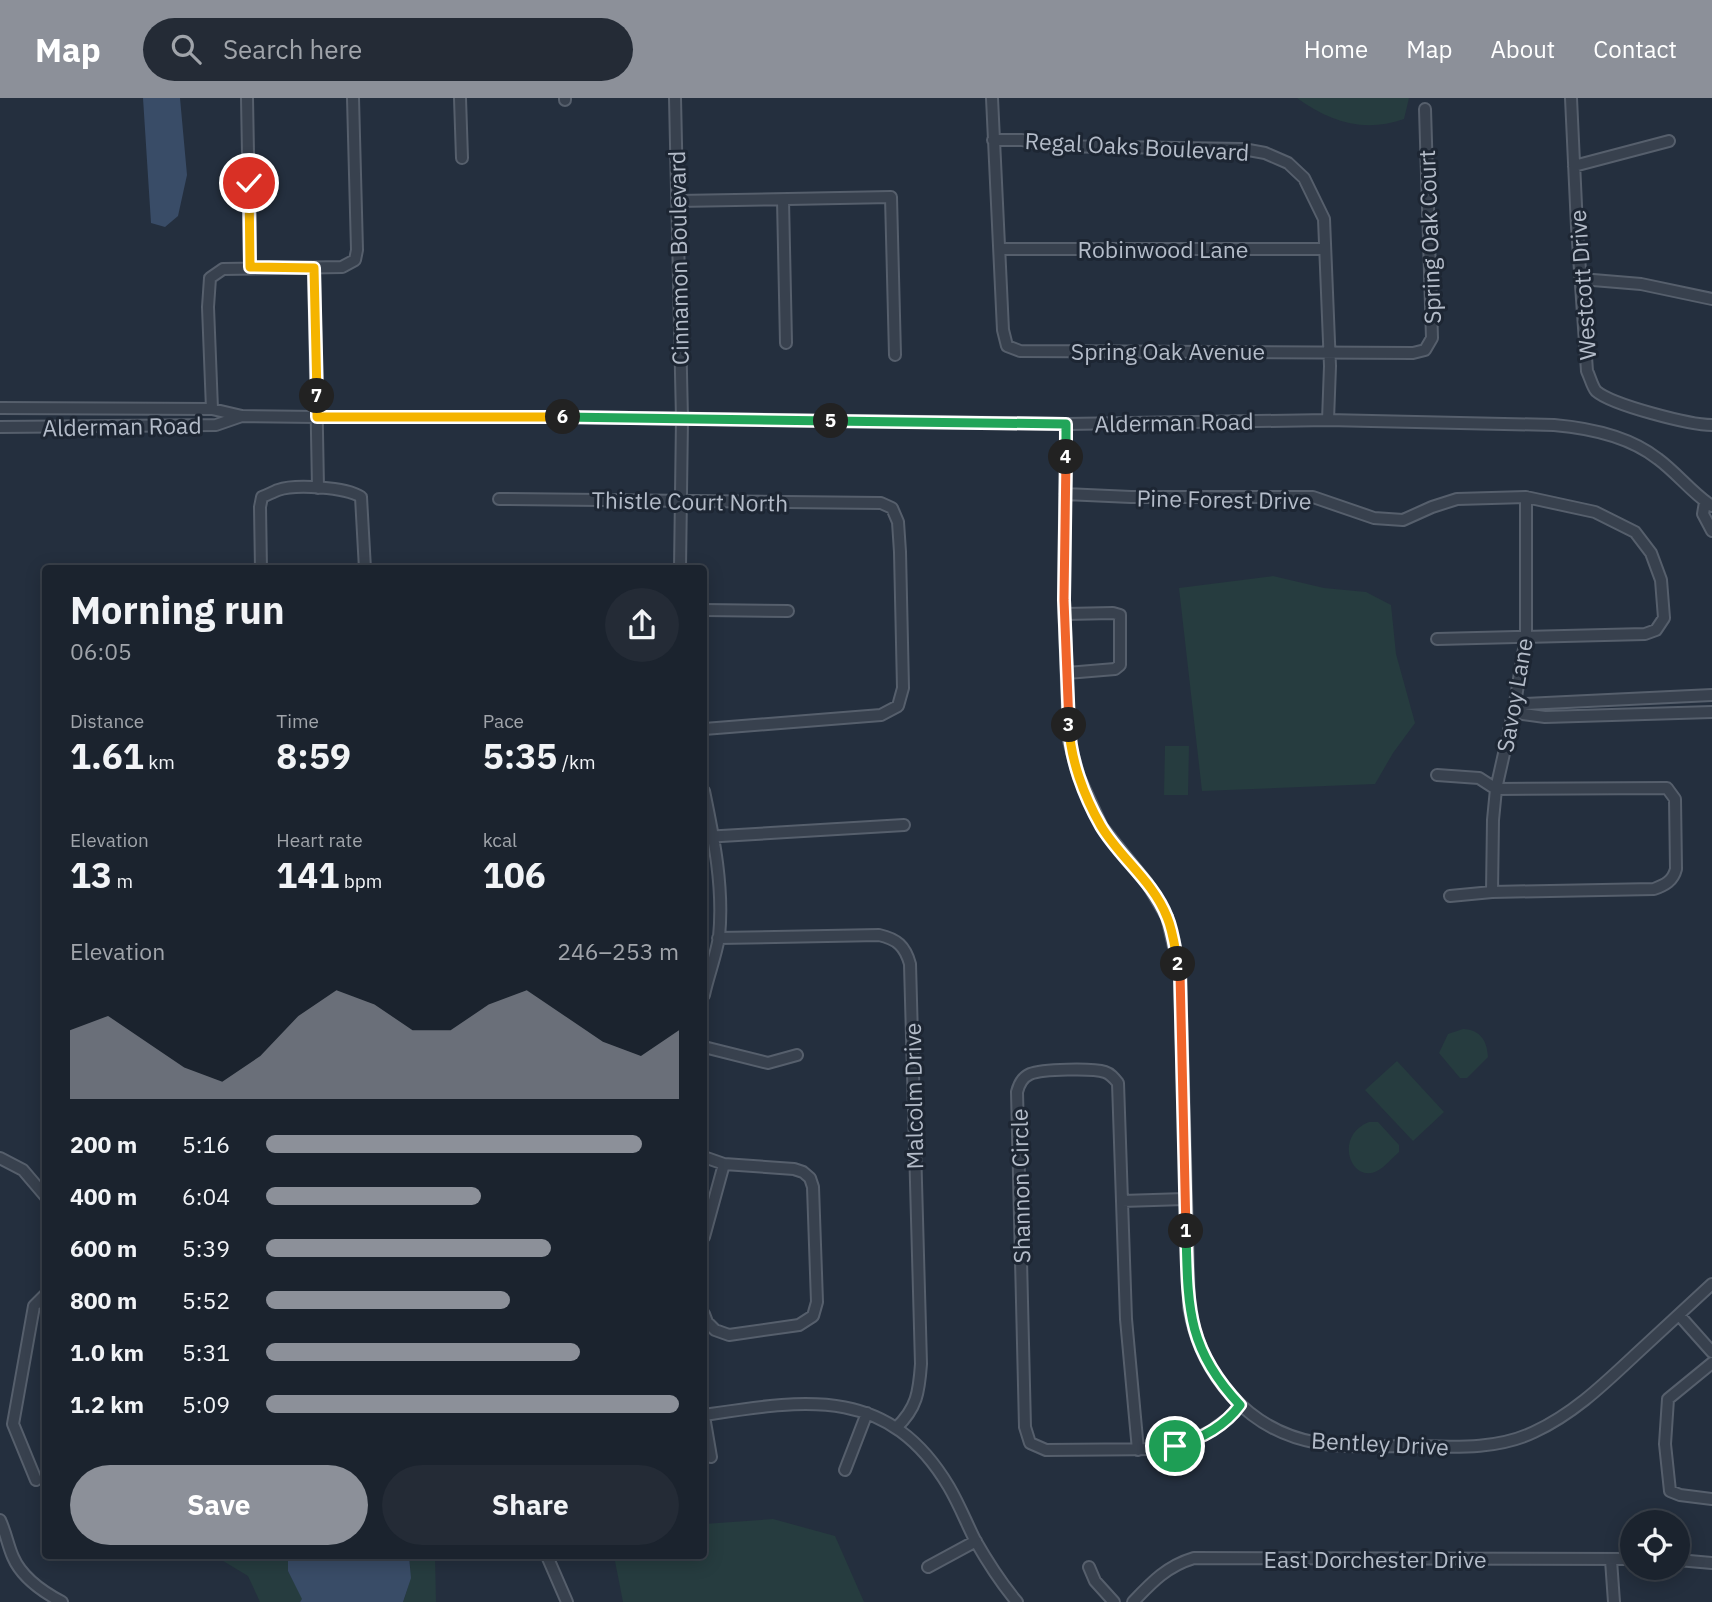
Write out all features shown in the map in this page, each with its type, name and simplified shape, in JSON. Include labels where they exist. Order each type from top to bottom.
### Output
[{"type":"street","points":[[247,98],[250,267]]},
{"type":"street","points":[[212,409],[208,307],[210,278],[223,269],[342,267],[355,260],[357,250],[353,98]]},
{"type":"street","points":[[460,98],[461,158]]},
{"type":"street","name":"Cinnamon Boulevard","points":[[675,98],[682,419],[680,565]]},
{"type":"street","points":[[992,98],[1000,249]]},
{"type":"street","name":"Westcott Drive","points":[[1572,98],[1587,371],[1595,390],[1613,400],[1679,420],[1712,425]]},
{"type":"street","name":"Spring Oak Court","points":[[1329,352],[1420,352],[1425,350],[1432,338],[1425,109]]},
{"type":"street","name":"Regal Oaks Boulevard","points":[[993,141],[1022,140],[1049,146],[1242,149],[1265,153],[1288,163],[1304,178],[1324,219],[1329,352],[1328,420]]},
{"type":"street","points":[[1574,166],[1669,142]]},
{"type":"street","points":[[678,201],[891,197],[895,355]]},
{"type":"street","points":[[783,200],[786,343]]},
{"type":"street","name":"Robinwood Lane","points":[[1000,249],[1325,248]]},
{"type":"street","name":"Spring Oak Avenue","points":[[1000,249],[1003,330],[1007,346],[1020,351],[1329,352]]},
{"type":"street","points":[[314,268],[318,488]]},
{"type":"street","points":[[1581,279],[1642,284],[1712,299]]},
{"type":"street","name":"Alderman Road","points":[[0,408],[212,409],[242,416],[317,417],[1066,424],[1328,420],[1554,425],[1587,428],[1656,456],[1709,504],[1703,514],[1712,531]]},
{"type":"street","name":"Alderman Road","points":[[0,427],[216,425],[242,416]]},
{"type":"street","name":"Bentley Drive","points":[[1066,424],[1065,614],[1069,741],[1079,776],[1102,827],[1147,883],[1167,916],[1180,970],[1188,1294],[1194,1329],[1213,1374],[1240,1405],[1279,1431],[1301,1439],[1321,1443],[1472,1447],[1496,1443],[1530,1434],[1559,1420],[1592,1396],[1712,1284]]},
{"type":"street","points":[[261,565],[262,497],[280,489],[318,488],[345,490],[361,497],[365,565]]},
{"type":"street","name":"Pine Forest Drive","points":[[1065,494],[1131,498],[1313,497],[1374,518],[1403,520],[1457,499],[1526,498],[1595,512],[1635,532],[1651,552],[1661,580],[1664,618],[1656,630],[1645,634],[1526,637]]},
{"type":"street","name":"Savoy Lane","points":[[1492,892],[1496,789],[1514,709],[1526,637],[1526,498]]},
{"type":"street","name":"Thistle Court North","points":[[499,499],[881,503],[892,508],[898,522],[903,688],[898,706],[881,715],[707,729]]},
{"type":"street","points":[[707,610],[788,611]]},
{"type":"street","points":[[1065,614],[1120,615],[1120,664],[1115,668],[1067,673]]},
{"type":"street","points":[[1437,639],[1526,637]]},
{"type":"street","points":[[1514,709],[1525,704],[1712,695]]},
{"type":"street","points":[[1514,709],[1523,714],[1545,716],[1712,712]]},
{"type":"street","points":[[1437,775],[1479,778],[1496,789],[1667,788],[1675,799],[1676,863],[1674,877],[1665,885],[1654,889],[1492,892],[1450,896]]},
{"type":"street","points":[[707,984],[719,938],[720,888],[708,837],[904,825]]},
{"type":"street","name":"Malcolm Drive","points":[[719,938],[879,935],[893,938],[906,949],[910,964],[921,1364],[919,1392],[909,1415],[896,1428]]},
{"type":"street","points":[[707,1048],[768,1063],[797,1055]]},
{"type":"street","name":"Shannon Circle","points":[[1138,1450],[1126,1319],[1119,1092],[1116,1080],[1106,1072],[1095,1071],[1039,1072],[1028,1075],[1020,1083],[1017,1092],[1028,1439],[1034,1446],[1046,1450],[1138,1450],[1164,1448],[1193,1440],[1220,1426],[1240,1405]]},
{"type":"street","points":[[0,1158],[23,1170],[42,1192]]},
{"type":"street","points":[[707,1158],[724,1164],[794,1169],[810,1178],[814,1197],[817,1302],[813,1316],[799,1325],[729,1335],[715,1330],[707,1322]]},
{"type":"street","points":[[707,1226],[724,1164]]},
{"type":"street","points":[[1122,1201],[1185,1199]]},
{"type":"street","points":[[36,1480],[13,1424],[34,1306],[42,1298]]},
{"type":"street","points":[[1679,1315],[1712,1352]]},
{"type":"street","points":[[1712,1363],[1668,1399],[1665,1444],[1670,1491],[1712,1499]]},
{"type":"street","points":[[707,1415],[802,1403],[844,1406],[867,1413],[896,1428],[913,1442],[939,1471],[976,1541],[1017,1602]]},
{"type":"street","points":[[845,1470],[867,1413]]},
{"type":"street","points":[[707,1436],[710,1457]]},
{"type":"street","points":[[0,1520],[13,1558],[21,1570],[32,1582],[62,1602]]},
{"type":"street","points":[[928,1567],[976,1541]]},
{"type":"street","name":"East Dorchester Drive","points":[[1133,1602],[1161,1573],[1182,1561],[1194,1558],[1620,1560]]},
{"type":"street","points":[[548,1559],[567,1602]]},
{"type":"street","points":[[1611,1560],[1614,1602]]},
{"type":"street","points":[[1690,1561],[1712,1563]]},
{"type":"street","points":[[1089,1567],[1095,1581],[1114,1602]]},
{"type":"green space","points":[[1297,98],[1409,98],[1404,119],[1361,125],[1335,119]]},
{"type":"green space","points":[[1273,576],[1324,588],[1366,592],[1391,605],[1396,654],[1415,723],[1375,784],[1202,791],[1179,588]]},
{"type":"green space","points":[[1165,746],[1189,746],[1188,795],[1164,795]]},
{"type":"green space","points":[[1463,1029],[1482,1037],[1488,1057],[1467,1078],[1460,1078],[1439,1053],[1448,1034]]},
{"type":"green space","points":[[1397,1061],[1444,1112],[1413,1141],[1365,1090]]},
{"type":"green space","points":[[1369,1122],[1378,1122],[1399,1145],[1399,1152],[1380,1169],[1368,1173],[1360,1171],[1354,1165],[1349,1147],[1351,1137]]},
{"type":"green space","points":[[773,1519],[835,1536],[864,1602],[623,1602],[615,1559],[707,1559],[707,1524]]},
{"type":"green space","points":[[220,1559],[288,1559],[288,1571],[303,1599],[300,1602],[260,1602],[248,1576]]},
{"type":"green space","points":[[409,1559],[435,1559],[436,1602],[403,1602]]},
{"type":"water","points":[[143,98],[180,98],[187,175],[178,216],[165,227],[151,223]]},
{"type":"water","points":[[288,1559],[409,1559],[411,1578],[403,1602],[300,1602],[302,1599],[288,1571]]},
{"type":"route","points":[[249,183],[250,267],[314,268],[317,417],[562,417],[1066,424],[1064,600],[1069,741],[1079,776],[1102,827],[1147,883],[1167,916],[1180,973],[1189,1307],[1197,1340],[1206,1362],[1219,1382],[1240,1405],[1220,1426],[1175,1446]]}]
